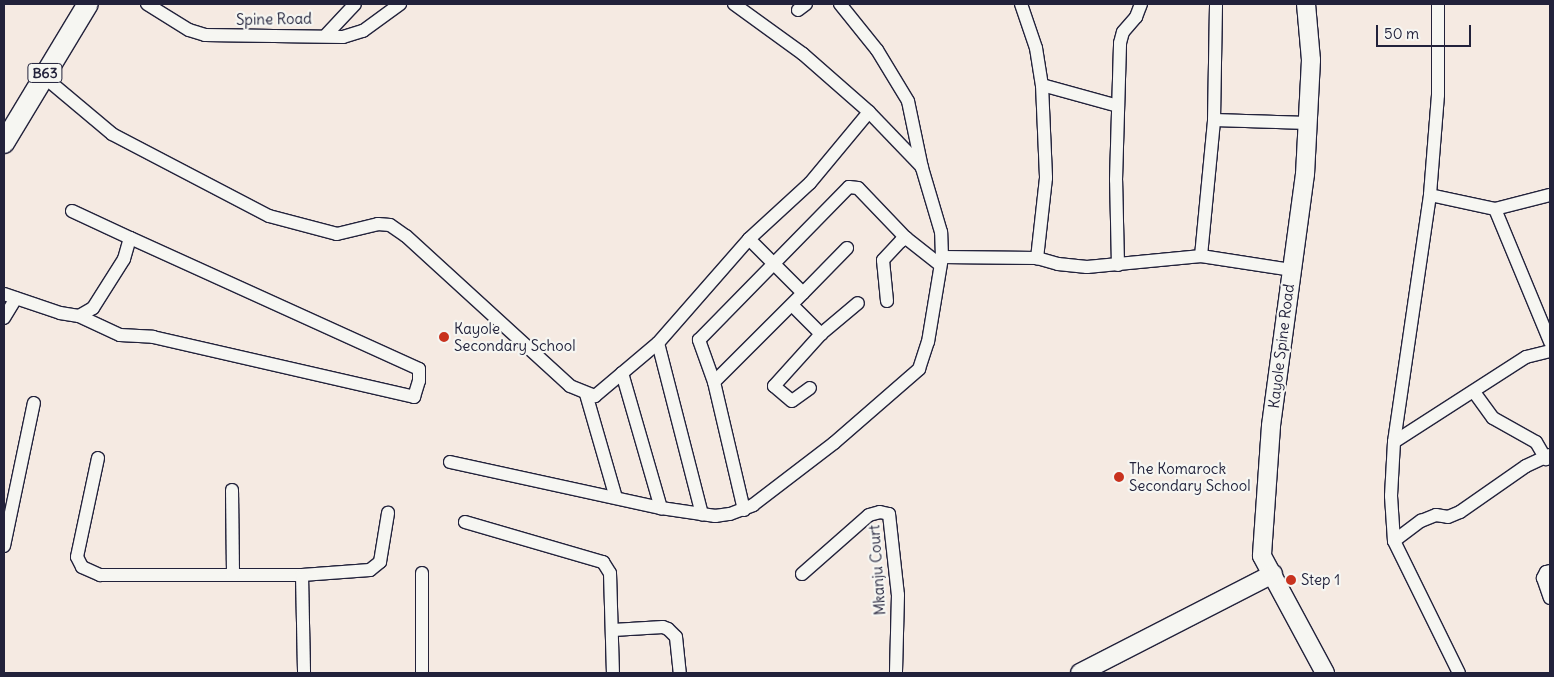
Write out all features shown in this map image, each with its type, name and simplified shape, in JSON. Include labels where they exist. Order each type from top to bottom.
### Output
[{"type":"highway","name":"B63","points":[[4,143],[42,76],[88,4]]},
{"type":"main road","name":"Kayole Spine Road","points":[[1306,4],[1311,60],[1304,174],[1291,270],[1262,533],[1262,556],[1325,673]]},
{"type":"main road","points":[[1080,673],[1273,574]]},
{"type":"street","name":"Spine Road","points":[[147,4],[189,30],[204,35],[356,35],[400,4]]},
{"type":"street","points":[[326,35],[355,4]]},
{"type":"street","points":[[734,4],[803,54],[869,112],[922,168]]},
{"type":"street","points":[[450,462],[661,508],[702,514],[730,514],[744,510],[834,443],[919,369],[930,328],[940,260],[941,232],[922,168],[908,101],[862,29],[840,4]]},
{"type":"street","points":[[1021,4],[1036,48],[1042,85],[1046,178],[1037,258]]},
{"type":"street","points":[[1118,265],[1120,43],[1123,32],[1136,17],[1141,4]]},
{"type":"street","points":[[1201,256],[1214,120],[1216,4]]},
{"type":"street","points":[[1438,4],[1438,95],[1430,195],[1394,442],[1391,496],[1394,541],[1459,673]]},
{"type":"street","points":[[42,76],[112,134],[269,216],[337,234],[378,224],[390,225],[406,236],[570,386],[595,396],[658,343],[749,239],[810,183],[869,112]]},
{"type":"street","points":[[1042,85],[1118,106]]},
{"type":"street","points":[[1214,120],[1308,123]]},
{"type":"street","points":[[744,510],[714,382],[699,340],[849,187],[858,188],[906,238],[940,260],[1037,258],[1058,264],[1118,265],[1201,256],[1291,270]]},
{"type":"street","points":[[1430,195],[1495,210],[1550,195]]},
{"type":"street","points":[[1495,210],[1550,342]]},
{"type":"street","points":[[4,294],[78,316],[120,335],[153,337],[414,397],[419,369],[72,211]]},
{"type":"street","points":[[78,316],[93,308],[124,259],[130,238]]},
{"type":"street","points":[[887,301],[883,260],[906,238]]},
{"type":"street","points":[[749,239],[775,263],[803,294]]},
{"type":"street","points":[[714,382],[793,306],[847,248]]},
{"type":"street","points":[[4,318],[16,298]]},
{"type":"street","points":[[810,388],[792,401],[774,386],[822,334],[858,303]]},
{"type":"street","points":[[793,306],[822,334]]},
{"type":"street","points":[[658,343],[702,514]]},
{"type":"street","points":[[1394,442],[1526,357],[1550,352]]},
{"type":"street","points":[[622,373],[661,508]]},
{"type":"street","points":[[1394,541],[1421,521],[1436,515],[1448,517],[1460,512],[1526,466],[1548,457],[1536,442],[1492,418],[1474,392]]},
{"type":"street","points":[[586,394],[616,498]]},
{"type":"street","points":[[4,546],[34,403]]},
{"type":"street","points":[[98,458],[77,557],[82,567],[100,574],[302,575],[376,567],[380,562],[388,513]]},
{"type":"street","points":[[232,490],[233,575]]},
{"type":"street","name":"Mkanju Court","points":[[802,574],[869,515],[880,512],[889,514],[898,594],[896,673]]},
{"type":"street","points":[[465,522],[556,550],[598,558],[610,573],[613,673]]},
{"type":"street","points":[[1550,572],[1543,578],[1550,598]]},
{"type":"street","points":[[422,573],[422,673]]},
{"type":"street","points":[[302,575],[304,673]]},
{"type":"street","points":[[613,630],[663,626],[668,629],[676,637],[680,673]]},
{"type":"place","name":"Kayole Secondary School","points":[[444,337]]},
{"type":"place","name":"The Komarock Secondary School","points":[[1119,477]]},
{"type":"place","name":"Step 1","points":[[1291,580]]}]
